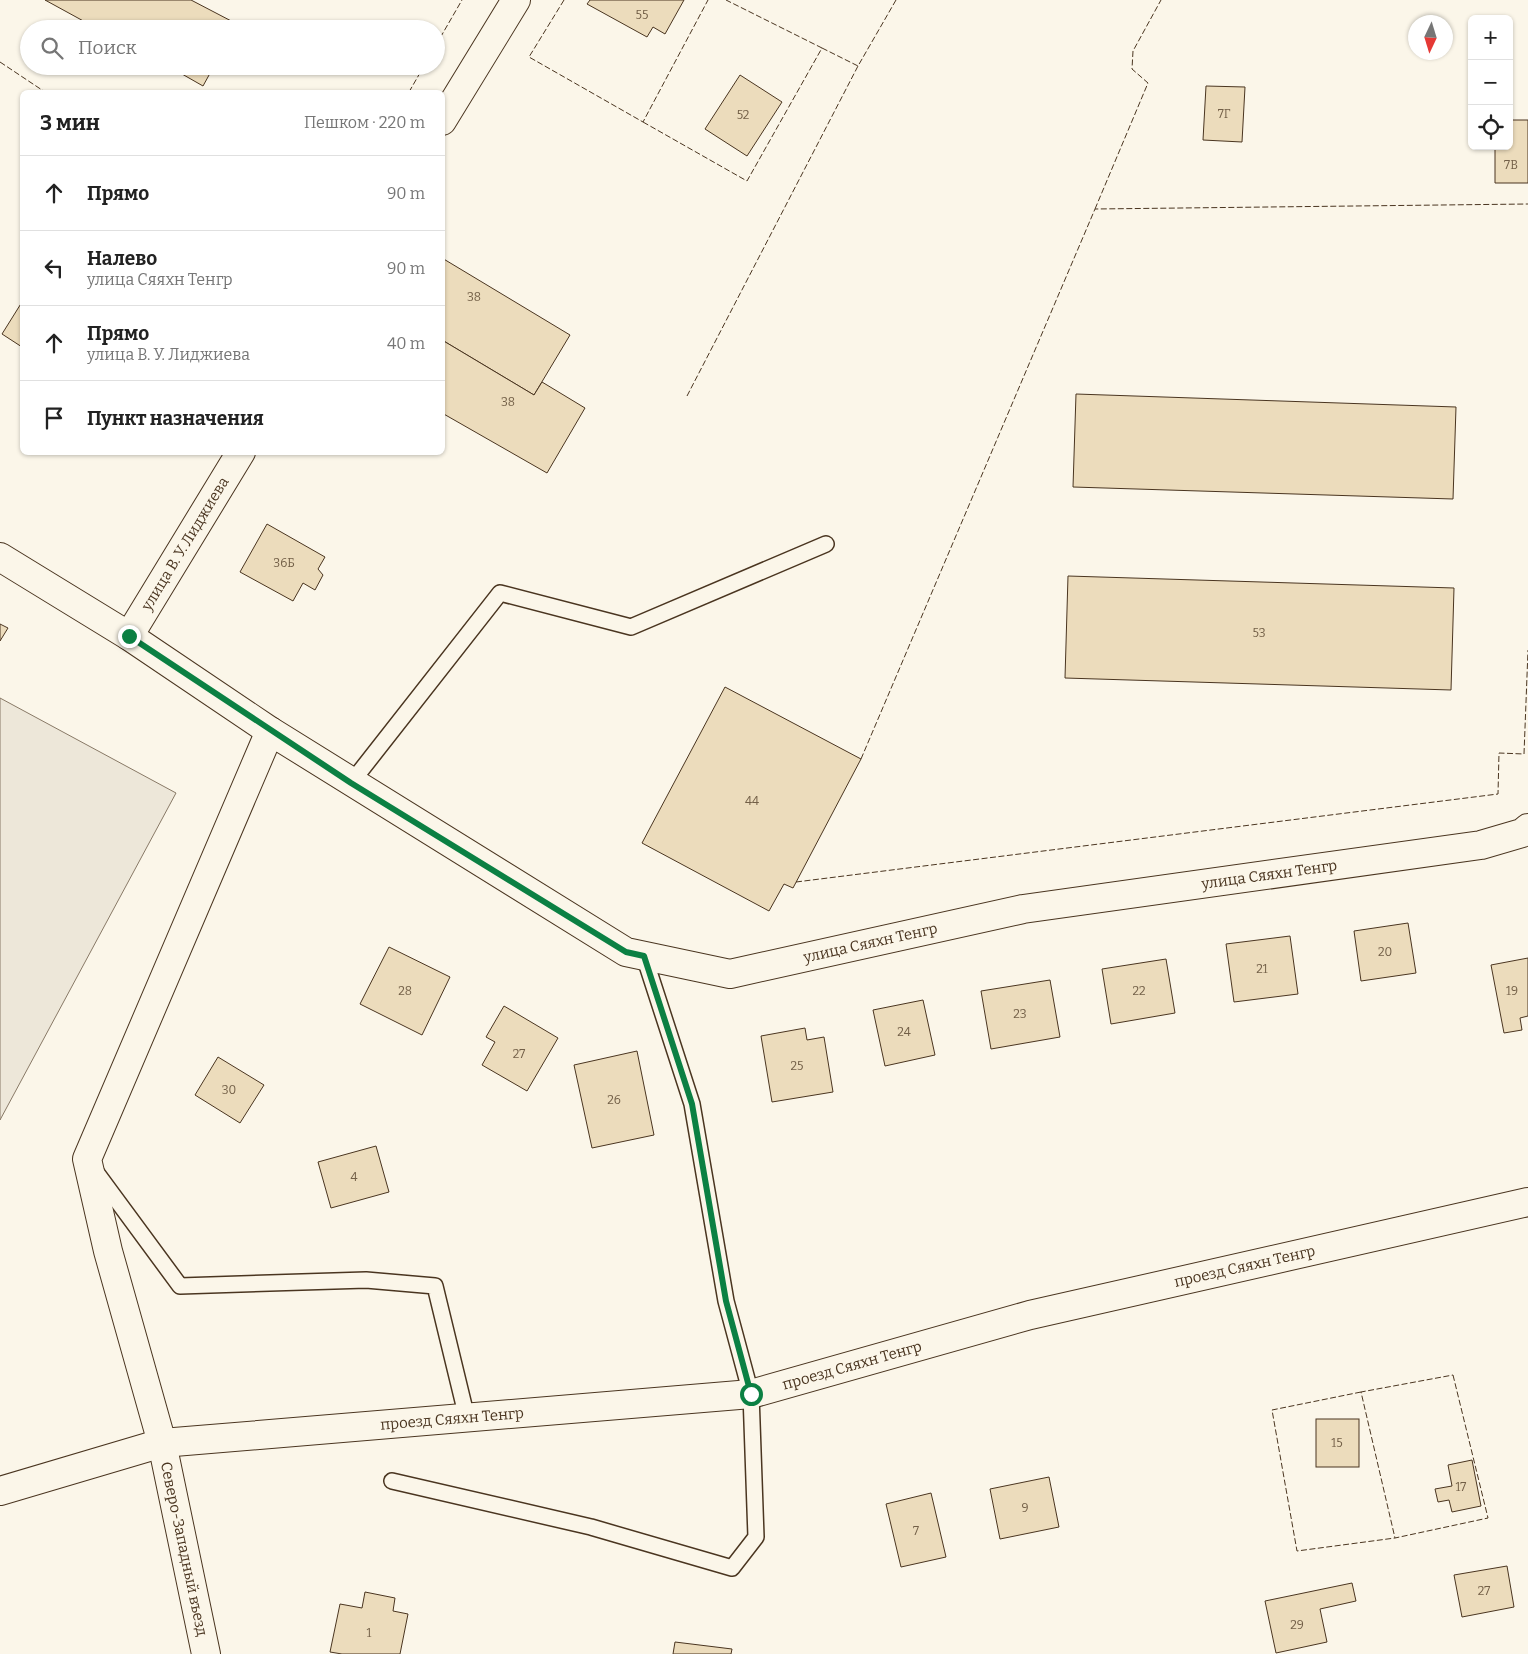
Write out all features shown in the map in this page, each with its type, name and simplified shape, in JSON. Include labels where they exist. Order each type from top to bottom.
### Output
[{"type":"street","points":[[445,116],[516,0]]},
{"type":"street","name":"улица В. У. Лиджиева","points":[[129,636],[239,455]]},
{"type":"street","points":[[0,557],[129,636],[270,731],[87,1159]]},
{"type":"street","name":"улица Сяяхн Тенгр","points":[[270,731],[626,952],[730,974],[1023,909],[1481,845],[1526,834]]},
{"type":"street","name":"Северо-Западный въезд","points":[[87,1159],[108,1251],[162,1443],[206,1654]]},
{"type":"street","name":"проезд Сяяхн Тенгр","points":[[0,1490],[162,1443],[751,1394],[1030,1315],[1528,1202]]},
{"type":"lane","points":[[351,783],[500,593],[631,627],[826,544]]},
{"type":"lane","points":[[392,1482],[591,1527],[732,1568],[756,1537],[751,1394],[726,1301],[692,1104],[644,956]]},
{"type":"lane","points":[[87,1159],[180,1286],[366,1280],[435,1286],[467,1418]]},
{"type":"shaded area","points":[[0,698],[176,793],[0,1120]]},
{"type":"building","points":[[45,0],[191,0],[229,20],[82,20]]},
{"type":"building","points":[[590,0],[684,0],[665,34],[653,27],[647,37],[587,4]]},
{"type":"building","points":[[184,75],[209,75],[203,86]]},
{"type":"building","points":[[740,75],[782,102],[747,156],[705,129]]},
{"type":"building","points":[[1206,86],[1245,87],[1242,142],[1203,140]]},
{"type":"building","points":[[1513,120],[1528,120],[1528,183],[1495,183],[1495,150],[1513,150]]},
{"type":"building","points":[[445,260],[570,335],[534,395],[445,342]]},
{"type":"building","points":[[20,305],[20,346],[2,334]]},
{"type":"building","points":[[445,342],[534,395],[542,382],[585,408],[547,473],[445,415]]},
{"type":"building","points":[[1076,394],[1456,407],[1453,499],[1073,487]]},
{"type":"building","points":[[267,524],[325,557],[318,569],[323,575],[315,590],[303,583],[293,601],[240,572]]},
{"type":"building","points":[[1068,576],[1454,588],[1451,690],[1065,678]]},
{"type":"building","points":[[0,624],[8,628],[0,641]]},
{"type":"building","points":[[725,687],[861,759],[793,888],[784,884],[769,911],[642,843]]},
{"type":"building","points":[[1408,923],[1416,973],[1361,981],[1354,931]]},
{"type":"building","points":[[1290,936],[1298,994],[1234,1002],[1226,944]]},
{"type":"building","points":[[389,947],[450,977],[422,1035],[360,1004]]},
{"type":"building","points":[[1528,958],[1528,1016],[1520,1018],[1522,1030],[1504,1033],[1491,965]]},
{"type":"building","points":[[1166,959],[1175,1013],[1111,1024],[1102,969]]},
{"type":"building","points":[[1050,980],[1060,1037],[991,1049],[981,991]]},
{"type":"building","points":[[923,1000],[935,1055],[885,1066],[873,1010]]},
{"type":"building","points":[[504,1006],[558,1038],[527,1091],[482,1065],[495,1042],[486,1037]]},
{"type":"building","points":[[805,1028],[807,1040],[824,1037],[833,1092],[772,1102],[761,1036]]},
{"type":"building","points":[[637,1051],[654,1135],[592,1148],[574,1065]]},
{"type":"building","points":[[218,1057],[264,1085],[240,1123],[195,1095]]},
{"type":"building","points":[[376,1146],[389,1192],[331,1208],[318,1162]]},
{"type":"building","points":[[1316,1419],[1359,1419],[1359,1467],[1316,1467]]},
{"type":"building","points":[[1472,1460],[1481,1506],[1452,1512],[1449,1500],[1438,1502],[1435,1489],[1452,1486],[1448,1465]]},
{"type":"building","points":[[1049,1477],[1059,1527],[1000,1539],[990,1489]]},
{"type":"building","points":[[931,1493],[946,1557],[901,1567],[886,1504]]},
{"type":"building","points":[[1507,1566],[1514,1607],[1462,1617],[1454,1575]]},
{"type":"building","points":[[1352,1583],[1356,1601],[1320,1609],[1327,1642],[1276,1653],[1265,1601]]},
{"type":"building","points":[[365,1592],[395,1598],[393,1611],[408,1614],[400,1654],[342,1654],[330,1652],[340,1604],[362,1608]]},
{"type":"building","points":[[675,1642],[732,1649],[731,1654],[673,1654]]},
{"type":"fence","points":[[445,29],[462,0]]},
{"type":"fence","points":[[564,0],[529,57],[643,122],[708,0]]},
{"type":"fence","points":[[643,122],[747,181],[822,48],[726,0]]},
{"type":"fence","points":[[822,48],[858,66],[896,0]]},
{"type":"fence","points":[[1095,209],[1148,83],[1132,69],[1133,51],[1161,0]]},
{"type":"fence","points":[[0,62],[42,90]]},
{"type":"fence","points":[[687,396],[858,66]]},
{"type":"fence","points":[[410,90],[419,75]]},
{"type":"fence","points":[[861,759],[1095,209],[1528,204]]},
{"type":"fence","points":[[796,882],[1498,794],[1499,753],[1524,754],[1528,650]]},
{"type":"fence","points":[[1453,1375],[1488,1518],[1395,1538],[1361,1392],[1453,1375]]},
{"type":"fence","points":[[1361,1392],[1272,1410],[1297,1551],[1395,1538]]},
{"type":"route","points":[[129,636],[351,783],[626,952],[644,956],[692,1104],[726,1301],[751,1394]]}]
